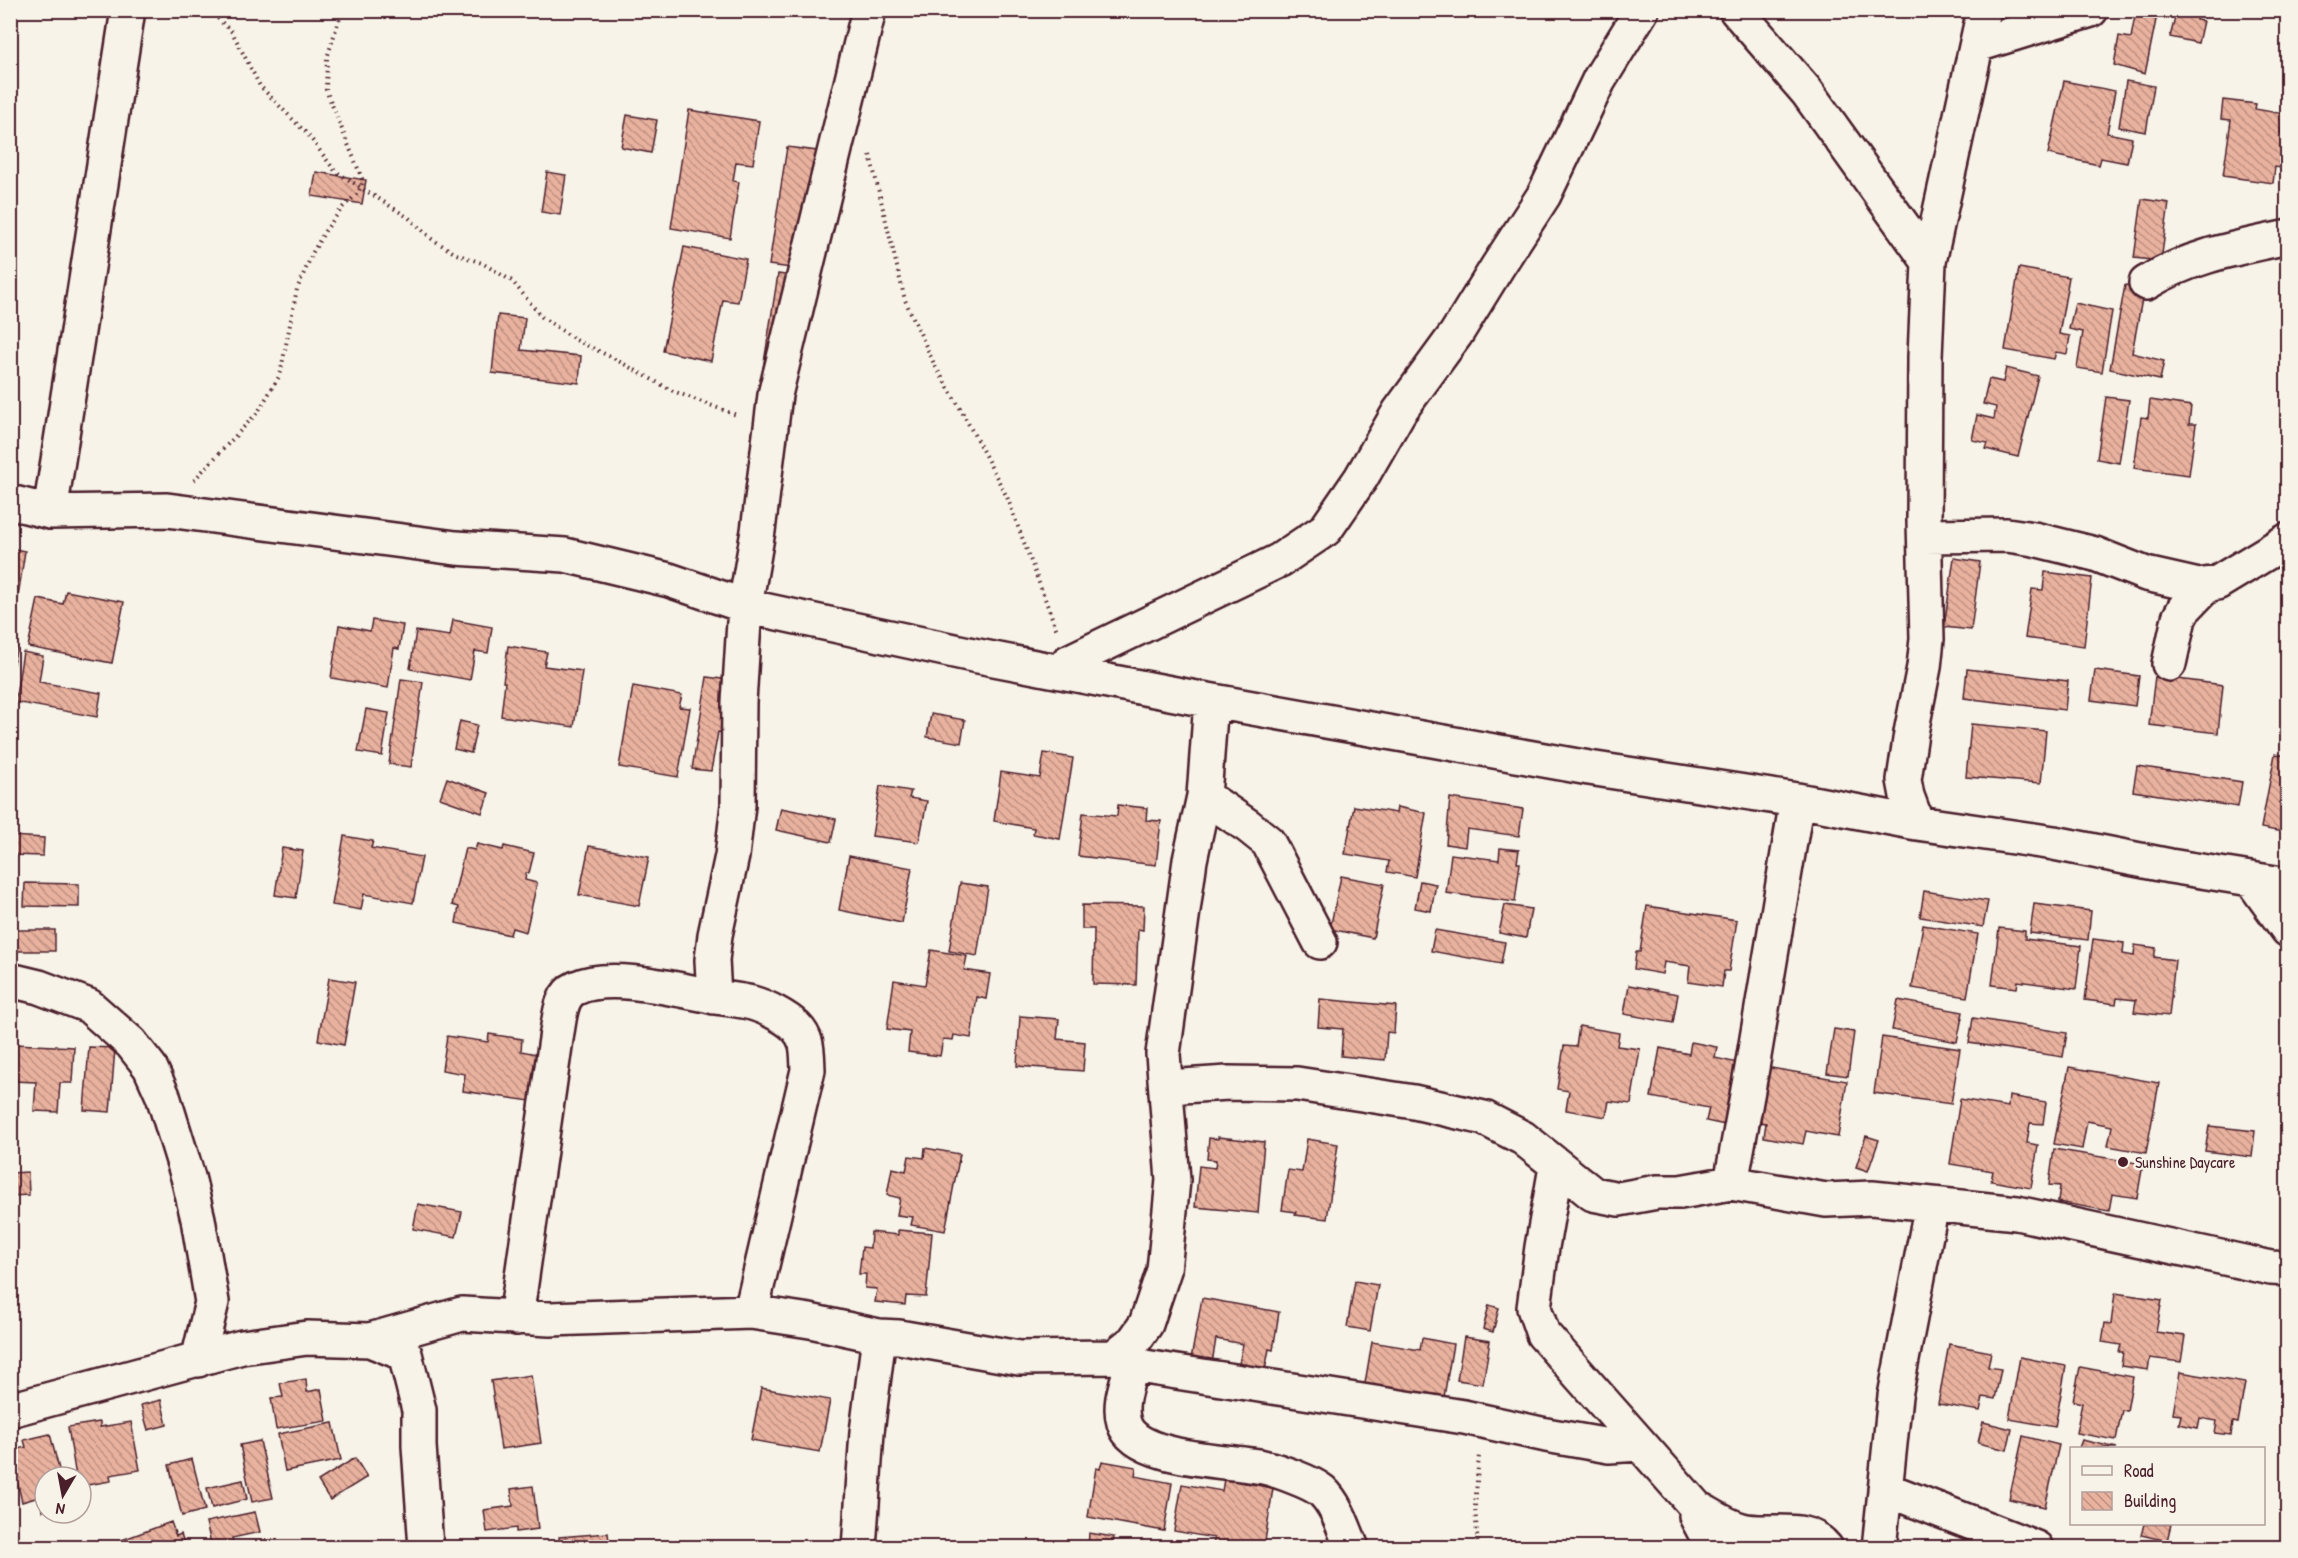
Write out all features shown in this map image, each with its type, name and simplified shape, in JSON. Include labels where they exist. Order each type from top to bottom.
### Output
[{"type":"street","points":[[50,512],[128,10]]},
{"type":"street","points":[[714,997],[712,960],[715,935],[732,856],[738,805],[739,702],[745,606],[758,531],[770,431],[778,383],[869,10]]},
{"type":"street","points":[[1068,662],[1280,560],[1326,529],[1361,478],[1399,412],[1456,334],[1544,195],[1599,80],[1641,10]]},
{"type":"street","points":[[1736,10],[1808,92],[1929,262]]},
{"type":"street","points":[[1917,823],[1904,780],[1927,639],[1925,357],[1929,262],[1984,10]]},
{"type":"street","points":[[1977,45],[2091,10]]},
{"type":"street","points":[[2146,283],[2169,268],[2192,260],[2288,237]]},
{"type":"street","points":[[10,502],[50,512],[167,510],[456,548],[566,555],[669,580],[745,606],[973,655],[1589,768],[1797,800],[1917,823],[2054,843],[2288,885]]},
{"type":"street","points":[[1925,536],[2007,535],[2034,539],[2095,554],[2179,583],[2207,585],[2217,583],[2288,540]]},
{"type":"street","points":[[2169,664],[2179,618],[2184,609],[2207,585]]},
{"type":"street","points":[[1211,700],[1204,796],[1190,860],[1163,1054],[1173,1180],[1164,1270],[1146,1324],[1123,1361],[1124,1424],[1130,1435],[1169,1454],[1262,1467],[1289,1475],[1322,1491],[1336,1512],[1352,1548]]},
{"type":"street","points":[[1204,796],[1268,842],[1320,942]]},
{"type":"street","points":[[1731,1183],[1797,800]]},
{"type":"street","points":[[2251,879],[2288,930]]},
{"type":"street","points":[[10,980],[39,987],[89,1006],[130,1043],[150,1067],[163,1095],[188,1177],[198,1219],[212,1302],[198,1360]]},
{"type":"street","points":[[516,1317],[563,1001],[576,988],[597,983],[622,982],[679,988],[754,1004],[796,1026],[807,1041],[807,1070],[750,1312]]},
{"type":"street","points":[[1167,1087],[1228,1083],[1297,1084],[1414,1102],[1484,1118],[1523,1138],[1556,1167],[1593,1194],[1619,1199],[1731,1183],[1826,1200],[1872,1198],[1932,1204],[2017,1213],[2271,1268],[2288,1269]]},
{"type":"street","points":[[1556,1167],[1534,1308],[1543,1334],[1696,1507],[1726,1524],[1743,1530],[1788,1532],[1812,1536],[1826,1548]]},
{"type":"street","points":[[1879,1548],[1895,1396],[1932,1204]]},
{"type":"street","points":[[10,1410],[242,1347],[307,1338],[370,1340],[462,1314],[550,1319],[750,1312],[810,1321],[879,1336],[918,1340],[1019,1358],[1123,1361],[1488,1423],[1609,1446],[1639,1444]]},
{"type":"street","points":[[860,1548],[867,1432],[879,1336]]},
{"type":"street","points":[[370,1340],[405,1354],[419,1410],[418,1446],[426,1548]]},
{"type":"street","points":[[1885,1489],[2036,1548]]},
{"type":"street","points":[[1696,1507],[1696,1516],[1713,1548]]},
{"type":"path","points":[[209,10],[232,32],[260,86],[309,136],[335,171],[409,218],[432,239],[456,254],[482,263],[512,281],[542,317],[576,340],[673,391],[736,414],[770,431]]},
{"type":"path","points":[[167,510],[258,412],[275,384],[284,358],[297,288],[325,231],[361,188],[363,182],[326,90],[327,58],[344,10]]},
{"type":"path","points":[[868,149],[905,300],[935,366],[959,406],[1006,497],[1068,662]]},
{"type":"path","points":[[1478,1548],[1476,1475],[1480,1448],[1488,1423]]},
{"type":"building","points":[[2136,10],[2158,10],[2145,74],[2114,65],[2119,36],[2131,38]]},
{"type":"building","points":[[2177,10],[2199,10],[2196,20],[2203,21],[2198,43],[2170,37]]},
{"type":"building","points":[[2064,81],[2115,91],[2107,133],[2132,138],[2127,163],[2101,158],[2099,165],[2048,154]]},
{"type":"building","points":[[2126,81],[2154,86],[2146,132],[2119,127]]},
{"type":"building","points":[[2223,100],[2256,104],[2255,109],[2284,114],[2281,133],[2288,133],[2288,169],[2275,167],[2273,183],[2223,176],[2231,120],[2221,119]]},
{"type":"building","points":[[689,110],[759,121],[753,164],[736,162],[733,181],[739,182],[730,238],[671,228]]},
{"type":"building","points":[[627,115],[657,120],[651,153],[621,147]]},
{"type":"building","points":[[787,147],[817,151],[799,269],[769,265]]},
{"type":"building","points":[[316,172],[366,180],[362,204],[312,196]]},
{"type":"building","points":[[547,172],[566,175],[560,215],[541,212]]},
{"type":"building","points":[[2142,199],[2169,203],[2161,261],[2134,258]]},
{"type":"building","points":[[684,247],[746,259],[738,302],[723,300],[711,361],[663,351]]},
{"type":"building","points":[[2019,268],[2069,277],[2059,334],[2070,336],[2067,354],[2056,352],[2054,359],[2005,350]]},
{"type":"building","points":[[778,274],[800,277],[760,388]]},
{"type":"building","points":[[2125,285],[2144,288],[2132,353],[2164,361],[2160,380],[2110,369]]},
{"type":"building","points":[[2075,303],[2112,311],[2102,372],[2077,368],[2083,332],[2069,329]]},
{"type":"building","points":[[498,315],[525,318],[521,350],[581,356],[579,383],[492,373]]},
{"type":"building","points":[[2006,368],[2038,376],[2018,457],[1986,449],[1988,443],[1972,440],[1977,415],[1994,419],[1996,407],[1983,404],[1989,379],[2003,382]]},
{"type":"building","points":[[2106,397],[2129,400],[2119,463],[2097,459]]},
{"type":"building","points":[[2150,400],[2191,406],[2189,424],[2196,424],[2189,475],[2134,468],[2141,417],[2148,418]]},
{"type":"building","points":[[10,548],[25,551],[17,603],[10,602]]},
{"type":"building","points":[[1954,558],[1980,562],[1971,630],[1944,627]]},
{"type":"building","points":[[2045,572],[2092,578],[2084,646],[2025,638],[2032,589],[2043,590]]},
{"type":"building","points":[[66,591],[124,602],[112,663],[28,647],[38,599],[63,604]]},
{"type":"building","points":[[372,620],[403,625],[399,649],[394,648],[388,688],[331,678],[339,625],[370,631]]},
{"type":"building","points":[[453,620],[492,627],[488,653],[475,651],[470,680],[410,669],[416,631],[450,636]]},
{"type":"building","points":[[10,645],[17,647],[10,676]]},
{"type":"building","points":[[508,646],[547,652],[544,666],[582,671],[574,727],[501,716]]},
{"type":"building","points":[[23,652],[43,656],[39,682],[101,693],[97,717],[15,702]]},
{"type":"building","points":[[1967,669],[2068,681],[2065,710],[1964,698]]},
{"type":"building","points":[[2095,670],[2139,676],[2135,706],[2091,700]]},
{"type":"building","points":[[2155,676],[2223,685],[2218,733],[2149,725]]},
{"type":"building","points":[[707,677],[729,680],[748,736],[718,732],[711,771],[692,769]]},
{"type":"building","points":[[401,679],[423,682],[411,767],[389,764]]},
{"type":"building","points":[[633,686],[682,695],[679,707],[690,708],[678,777],[619,767]]},
{"type":"building","points":[[366,709],[389,713],[382,756],[358,752]]},
{"type":"building","points":[[931,714],[965,720],[961,743],[927,737]]},
{"type":"building","points":[[460,721],[477,725],[471,753],[454,749]]},
{"type":"building","points":[[1971,724],[2046,731],[2041,783],[1966,777]]},
{"type":"building","points":[[1044,753],[1073,758],[1060,839],[1033,834],[1034,828],[994,821],[1001,772],[1040,778]]},
{"type":"building","points":[[2275,754],[2288,756],[2288,833],[2261,828]]},
{"type":"building","points":[[2137,766],[2242,782],[2238,807],[2133,791]]},
{"type":"building","points":[[447,778],[489,793],[482,813],[440,798]]},
{"type":"building","points":[[880,786],[911,791],[909,798],[927,801],[919,842],[872,836]]},
{"type":"building","points":[[1450,798],[1523,809],[1519,836],[1467,829],[1465,847],[1446,844]]},
{"type":"building","points":[[1118,805],[1147,808],[1146,820],[1161,821],[1156,865],[1078,856],[1083,813],[1117,816]]},
{"type":"building","points":[[1354,806],[1396,813],[1397,807],[1426,813],[1415,877],[1387,872],[1389,861],[1345,854]]},
{"type":"building","points":[[781,808],[836,819],[831,842],[776,830]]},
{"type":"building","points":[[10,836],[44,838],[43,856],[10,855]]},
{"type":"building","points":[[344,836],[373,841],[371,848],[422,857],[413,903],[364,894],[361,910],[332,905]]},
{"type":"building","points":[[477,844],[503,850],[504,846],[534,853],[525,880],[537,883],[526,932],[512,928],[510,935],[456,923],[459,907],[452,905],[465,848],[475,850]]},
{"type":"building","points":[[589,846],[649,857],[639,906],[579,895]]},
{"type":"building","points":[[282,848],[303,851],[296,898],[275,895]]},
{"type":"building","points":[[1500,848],[1519,850],[1517,863],[1520,863],[1515,902],[1446,893],[1451,854],[1499,860]]},
{"type":"building","points":[[849,856],[912,868],[902,923],[839,910]]},
{"type":"building","points":[[1341,876],[1384,884],[1373,938],[1330,929]]},
{"type":"building","points":[[1420,881],[1436,884],[1431,911],[1415,908]]},
{"type":"building","points":[[25,883],[79,884],[79,907],[24,906]]},
{"type":"building","points":[[960,883],[988,887],[977,956],[949,951]]},
{"type":"building","points":[[1924,891],[1988,901],[1983,927],[1920,917]]},
{"type":"building","points":[[2034,904],[2091,911],[2088,940],[2030,933]]},
{"type":"building","points":[[1082,905],[1144,906],[1143,930],[1138,929],[1136,985],[1093,984],[1094,929],[1082,929]]},
{"type":"building","points":[[1505,905],[1531,909],[1526,938],[1499,933]]},
{"type":"building","points":[[1647,906],[1737,920],[1729,971],[1724,971],[1722,987],[1688,982],[1690,966],[1664,962],[1662,974],[1634,969],[1636,952],[1640,952]]},
{"type":"building","points":[[1923,925],[1978,934],[1967,997],[1912,988]]},
{"type":"building","points":[[1999,928],[2025,931],[2025,939],[2081,946],[2076,989],[2018,981],[2017,988],[1992,985]]},
{"type":"building","points":[[10,930],[55,930],[55,951],[10,951]]},
{"type":"building","points":[[1435,930],[1505,942],[1501,964],[1431,951]]},
{"type":"building","points":[[2093,939],[2124,943],[2123,954],[2134,956],[2135,945],[2156,948],[2154,957],[2175,960],[2169,1016],[2134,1012],[2136,1000],[2117,998],[2116,1004],[2085,1000]]},
{"type":"building","points":[[931,950],[967,956],[964,970],[990,974],[986,999],[977,997],[971,1038],[954,1035],[953,1040],[943,1039],[940,1056],[908,1052],[910,1032],[887,1029],[894,980],[925,985]]},
{"type":"building","points":[[329,978],[355,982],[344,1045],[318,1040]]},
{"type":"building","points":[[1629,985],[1678,994],[1673,1023],[1624,1014]]},
{"type":"building","points":[[1320,999],[1396,1006],[1394,1033],[1387,1032],[1385,1060],[1341,1056],[1343,1029],[1318,1027]]},
{"type":"building","points":[[1898,1000],[1963,1012],[1957,1042],[1892,1030]]},
{"type":"building","points":[[1020,1016],[1059,1019],[1057,1039],[1085,1042],[1083,1071],[1017,1066]]},
{"type":"building","points":[[1973,1018],[2067,1033],[2063,1057],[1969,1043]]},
{"type":"building","points":[[1579,1026],[1619,1033],[1617,1046],[1640,1049],[1631,1104],[1609,1101],[1606,1117],[1566,1110],[1569,1091],[1557,1089],[1564,1046],[1576,1047]]},
{"type":"building","points":[[1834,1029],[1854,1032],[1848,1076],[1827,1073]]},
{"type":"building","points":[[489,1034],[522,1039],[521,1051],[537,1054],[530,1101],[463,1091],[465,1074],[442,1070],[447,1036],[488,1042]]},
{"type":"building","points":[[1882,1037],[1960,1049],[1951,1104],[1874,1093]]},
{"type":"building","points":[[1691,1042],[1717,1047],[1715,1058],[1742,1064],[1730,1126],[1706,1121],[1709,1108],[1651,1097],[1660,1048],[1689,1054]]},
{"type":"building","points":[[15,1044],[74,1047],[72,1083],[60,1083],[58,1112],[34,1111],[36,1082],[13,1081]]},
{"type":"building","points":[[89,1047],[115,1048],[110,1112],[84,1110]]},
{"type":"building","points":[[1760,1066],[1847,1081],[1838,1137],[1806,1131],[1803,1144],[1764,1137],[1766,1123],[1751,1121]]},
{"type":"building","points":[[2069,1067],[2159,1083],[2146,1153],[2108,1146],[2112,1126],[2087,1121],[2082,1149],[2054,1144]]},
{"type":"building","points":[[2009,1096],[2046,1102],[2043,1124],[2030,1123],[2027,1143],[2038,1145],[2031,1188],[1991,1181],[1993,1171],[1950,1164],[1960,1099],[2008,1107]]},
{"type":"building","points":[[2209,1126],[2255,1131],[2252,1157],[2205,1151]]},
{"type":"building","points":[[1866,1136],[1879,1140],[1868,1171],[1856,1167]]},
{"type":"building","points":[[1218,1137],[1264,1142],[1258,1213],[1195,1207],[1199,1166],[1215,1168],[1216,1160],[1207,1159],[1209,1138],[1218,1139]]},
{"type":"building","points":[[1307,1139],[1338,1144],[1327,1219],[1295,1215],[1296,1212],[1282,1210],[1288,1170],[1302,1172]]},
{"type":"building","points":[[925,1148],[960,1154],[945,1231],[911,1225],[913,1217],[897,1215],[900,1198],[887,1195],[892,1168],[906,1171],[909,1156],[924,1158]]},
{"type":"building","points":[[2054,1149],[2143,1164],[2137,1198],[2112,1194],[2109,1211],[2058,1202],[2060,1186],[2049,1185]]},
{"type":"building","points":[[28,1172],[29,1195],[10,1196],[10,1173]]},
{"type":"building","points":[[418,1204],[462,1212],[456,1237],[413,1229]]},
{"type":"building","points":[[898,1230],[932,1233],[926,1297],[906,1296],[905,1305],[875,1302],[877,1289],[865,1288],[866,1274],[859,1274],[862,1247],[870,1248],[871,1232],[898,1235]]},
{"type":"building","points":[[1355,1281],[1378,1285],[1370,1331],[1347,1327]]},
{"type":"building","points":[[2115,1293],[2162,1300],[2156,1332],[2185,1336],[2181,1362],[2150,1358],[2148,1370],[2121,1366],[2123,1352],[2119,1352],[2121,1345],[2102,1342],[2105,1323],[2111,1324]]},
{"type":"building","points":[[1202,1298],[1279,1312],[1273,1350],[1269,1349],[1265,1370],[1239,1364],[1243,1344],[1216,1339],[1212,1363],[1191,1359]]},
{"type":"building","points":[[1489,1305],[1499,1308],[1493,1332],[1483,1329]]},
{"type":"building","points":[[1464,1337],[1490,1341],[1483,1384],[1457,1380]]},
{"type":"building","points":[[1422,1338],[1453,1344],[1443,1403],[1364,1389],[1372,1342],[1420,1350]]},
{"type":"building","points":[[1949,1344],[1991,1352],[1988,1367],[2001,1369],[1995,1399],[1983,1397],[1980,1411],[1938,1404]]},
{"type":"building","points":[[2020,1357],[2066,1366],[2055,1427],[2009,1419]]},
{"type":"building","points":[[2080,1367],[2133,1377],[2127,1411],[2122,1410],[2116,1440],[2076,1433],[2082,1403],[2073,1401]]},
{"type":"building","points":[[2180,1372],[2245,1383],[2238,1423],[2233,1422],[2231,1435],[2215,1433],[2217,1421],[2200,1418],[2198,1428],[2179,1424],[2181,1415],[2173,1414]]},
{"type":"building","points":[[531,1375],[541,1443],[501,1449],[491,1381]]},
{"type":"building","points":[[306,1379],[307,1392],[321,1389],[327,1421],[276,1429],[271,1398],[283,1397],[280,1383]]},
{"type":"building","points":[[761,1388],[830,1400],[820,1452],[751,1440]]},
{"type":"building","points":[[161,1400],[167,1425],[148,1430],[141,1405]]},
{"type":"building","points":[[100,1422],[100,1427],[131,1422],[140,1470],[110,1475],[111,1481],[93,1484],[93,1465],[74,1465],[68,1427]]},
{"type":"building","points":[[1983,1422],[2012,1429],[2007,1450],[1978,1443]]},
{"type":"building","points":[[333,1423],[341,1460],[285,1471],[278,1434]]},
{"type":"building","points":[[50,1434],[58,1465],[33,1465],[33,1499],[22,1502],[10,1451],[26,1447],[24,1440]]},
{"type":"building","points":[[2023,1436],[2059,1445],[2045,1507],[2009,1499]]},
{"type":"building","points":[[2082,1440],[2113,1447],[2079,1447]]},
{"type":"building","points":[[260,1441],[273,1498],[252,1502],[240,1445]]},
{"type":"building","points":[[355,1458],[367,1477],[330,1500],[318,1481]]},
{"type":"building","points":[[192,1459],[205,1510],[182,1516],[169,1465]]},
{"type":"building","points":[[1102,1461],[1136,1467],[1135,1476],[1172,1483],[1164,1531],[1088,1517],[1096,1468],[1100,1469]]},
{"type":"building","points":[[1224,1479],[1273,1488],[1264,1548],[1213,1548],[1214,1538],[1174,1531],[1182,1484],[1222,1491]]},
{"type":"building","points":[[243,1480],[247,1499],[212,1508],[207,1488]]},
{"type":"building","points":[[533,1486],[538,1529],[516,1532],[516,1528],[487,1532],[484,1510],[513,1506],[511,1489]]},
{"type":"building","points":[[255,1512],[260,1532],[232,1538],[234,1548],[212,1548],[206,1522]]},
{"type":"building","points":[[171,1522],[176,1536],[181,1534],[186,1548],[165,1548],[163,1542],[149,1548],[100,1548]]},
{"type":"building","points":[[2144,1525],[2171,1525],[2167,1541],[2141,1535]]},
{"type":"building","points":[[608,1533],[610,1548],[560,1548],[559,1537]]},
{"type":"building","points":[[1089,1533],[1114,1537],[1112,1548],[1088,1548]]},
{"type":"place","name":"Sunshine Daycare","points":[[2123,1162]]}]
